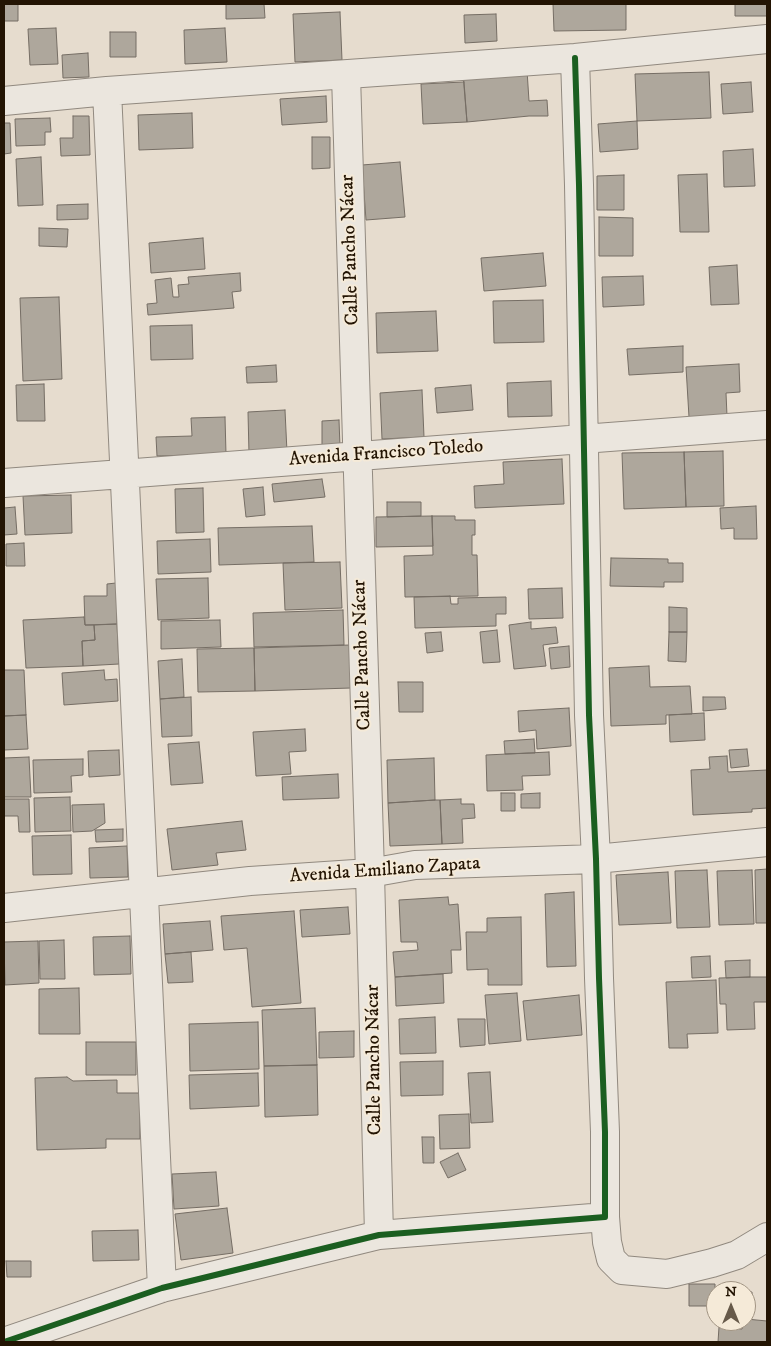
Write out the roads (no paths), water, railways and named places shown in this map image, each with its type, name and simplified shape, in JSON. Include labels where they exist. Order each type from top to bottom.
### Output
[{"type":"street","points":[[4,101],[575,58],[767,39]]},
{"type":"street","points":[[575,58],[589,715],[605,1132],[606,1242],[612,1259],[622,1270],[667,1274],[736,1255],[767,1237]]},
{"type":"street","name":"Calle Pancho Nácar","points":[[346,75],[379,1235]]},
{"type":"street","points":[[107,92],[162,1288]]},
{"type":"street","name":"Avenida Francisco Toledo","points":[[4,483],[767,425]]},
{"type":"street","name":"Avenida Emiliano Zapata","points":[[4,908],[250,880],[370,873],[414,865],[596,859],[767,842]]},
{"type":"street","points":[[4,1342],[162,1288],[379,1235],[606,1217]]}]
